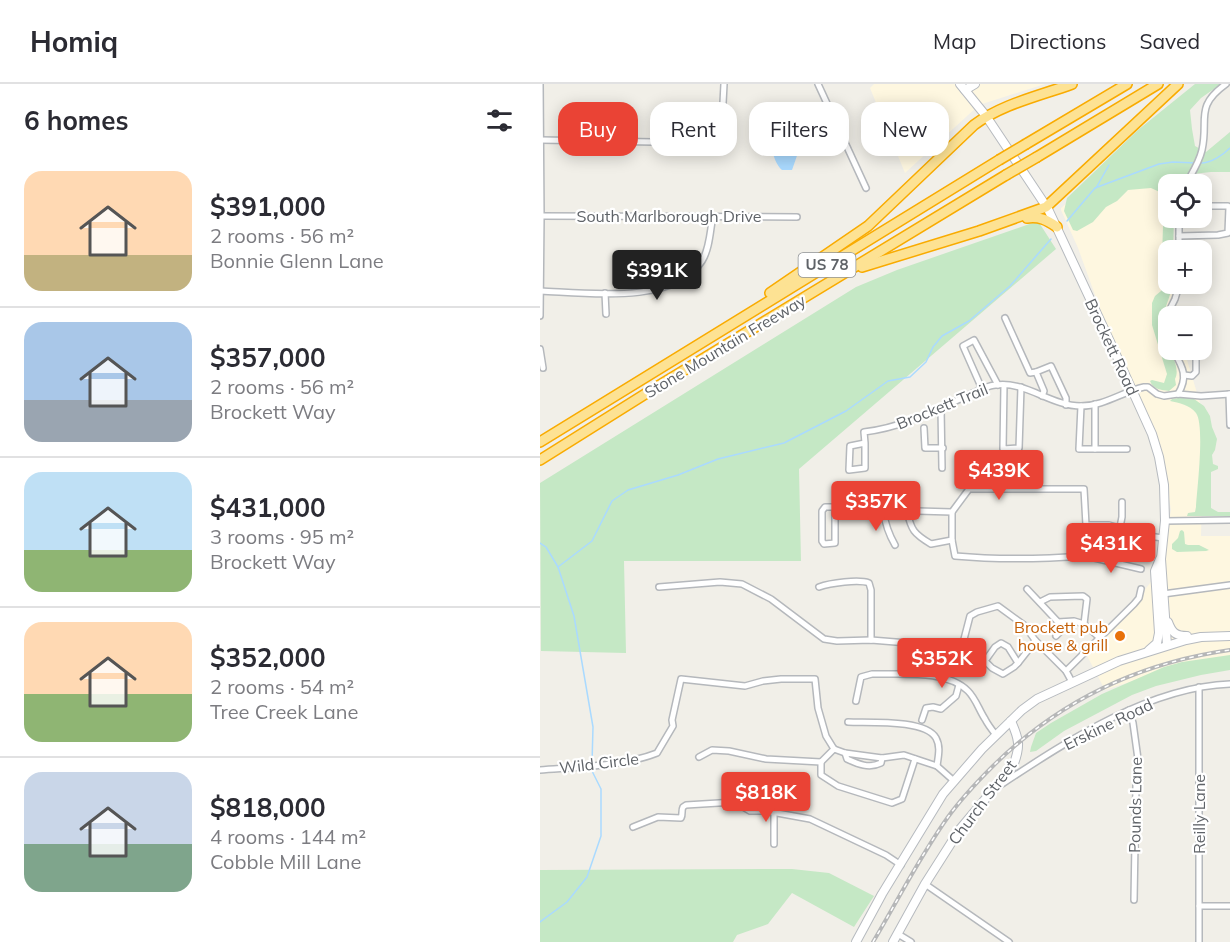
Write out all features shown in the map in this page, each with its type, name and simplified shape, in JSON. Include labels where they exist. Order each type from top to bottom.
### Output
[{"type":"highway","points":[[655,370],[859,233],[986,116],[1072,84]]},
{"type":"highway","name":"Stone Mountain Freeway","points":[[540,442],[1127,84]]},
{"type":"highway","name":"Stone Mountain Freeway","points":[[540,460],[1158,84]]},
{"type":"highway","points":[[846,273],[1046,207],[1178,84]]},
{"type":"highway","points":[[1004,222],[1037,217],[1057,227]]},
{"type":"street","points":[[540,84],[540,316]]},
{"type":"street","points":[[541,140],[710,143],[719,141],[724,134],[724,84]]},
{"type":"street","points":[[818,84],[866,188]]},
{"type":"street","name":"Brockett Road","points":[[975,84],[962,87],[986,116],[1057,227],[1152,434],[1164,485],[1165,521],[1162,555],[1167,645]]},
{"type":"street","points":[[1192,174],[1203,147],[1205,108],[1210,97],[1226,84]]},
{"type":"street","points":[[1179,236],[1228,233],[1229,206],[1212,206]]},
{"type":"street","name":"South Marlborough Drive","points":[[541,216],[797,217]]},
{"type":"street","points":[[541,291],[605,293],[652,290],[669,286],[695,270],[702,260],[707,250],[713,216]]},
{"type":"street","points":[[1179,228],[1179,240]]},
{"type":"street","points":[[605,293],[606,314]]},
{"type":"street","points":[[1005,318],[1030,373],[1051,366],[1066,398],[1066,405]]},
{"type":"street","points":[[982,389],[963,346],[974,340],[1001,385],[1003,449],[1019,448],[1021,387]]},
{"type":"street","points":[[540,349],[543,369]]},
{"type":"street","points":[[1178,394],[1184,375],[1179,360]]},
{"type":"street","points":[[1184,375],[1192,376],[1196,372],[1196,360]]},
{"type":"street","points":[[1036,372],[1044,391],[1042,396]]},
{"type":"street","name":"Brockett Trail","points":[[865,443],[850,446],[849,470],[865,468],[865,443],[864,432],[903,424],[982,389],[1001,385],[1021,387],[1066,405],[1081,406],[1103,403],[1132,390]]},
{"type":"street","points":[[1132,390],[1146,387],[1160,395],[1168,396],[1229,394],[1230,425]]},
{"type":"street","points":[[1095,404],[1095,449]]},
{"type":"street","points":[[1081,406],[1079,449],[1127,448]]},
{"type":"street","points":[[941,408],[942,468]]},
{"type":"street","points":[[924,428],[925,448],[943,448]]},
{"type":"street","points":[[1086,556],[1084,489],[969,489],[952,512],[952,540],[955,556],[987,559],[1086,556],[1141,568]]},
{"type":"street","points":[[1120,527],[1122,502]]},
{"type":"street","points":[[835,507],[835,543],[824,544],[822,541],[822,511],[825,507],[835,507],[874,507],[883,510],[952,512]]},
{"type":"street","points":[[883,510],[884,521],[895,545]]},
{"type":"street","points":[[907,511],[910,525],[916,534],[931,544],[952,540]]},
{"type":"street","points":[[1165,521],[1230,520]]},
{"type":"street","points":[[1086,525],[1109,525],[1163,538]]},
{"type":"street","points":[[1148,651],[1157,643],[1159,633],[1155,571],[1162,555]]},
{"type":"street","points":[[819,587],[861,581],[869,583],[871,640]]},
{"type":"street","points":[[659,587],[720,582],[742,584],[771,599],[824,639],[837,641],[871,640],[957,647],[963,643],[970,615],[998,606],[1024,625],[1035,640],[1066,671],[1071,682]]},
{"type":"street","points":[[1163,594],[1230,585]]},
{"type":"street","points":[[1027,589],[1058,622],[1074,621],[1084,624],[1100,638]]},
{"type":"street","points":[[1066,671],[1134,604],[1139,598],[1141,589]]},
{"type":"street","points":[[1040,602],[1050,597],[1083,596],[1087,600],[1084,624]]},
{"type":"street","points":[[1164,615],[1172,632],[1178,636],[1230,636]]},
{"type":"street","points":[[1056,636],[1063,629],[1064,622]]},
{"type":"street","points":[[855,942],[928,818],[954,781],[1011,721],[1037,699],[1071,682],[1119,661],[1167,645],[1201,637]]},
{"type":"street","points":[[1018,663],[1008,647],[1001,643],[995,647],[985,661],[1003,674],[1018,663],[1035,640]]},
{"type":"street","points":[[856,701],[861,677],[872,674],[938,676],[967,689],[996,735]]},
{"type":"street","name":"Wild Circle","points":[[540,770],[644,759],[657,753],[673,726],[672,720],[681,679],[745,686],[781,679],[815,679],[818,708],[826,736],[834,749]]},
{"type":"street","name":"Erskine Road","points":[[995,788],[1069,742],[1129,710],[1171,694],[1199,687],[1230,684]]},
{"type":"street","points":[[922,720],[926,708],[941,709],[956,696],[959,685]]},
{"type":"street","name":"Reilly Lane","points":[[1199,687],[1199,942]]},
{"type":"street","name":"Pounds Lane","points":[[1129,710],[1138,759],[1134,900]]},
{"type":"street","name":"Church Street","points":[[893,942],[960,829],[1013,766],[1019,742],[1011,721]]},
{"type":"street","points":[[848,722],[906,724],[932,732],[939,746],[937,766]]},
{"type":"street","points":[[915,759],[902,799],[892,803],[838,786],[821,775],[821,762],[834,749],[845,753],[882,758],[904,755],[937,766],[954,781]]},
{"type":"street","points":[[699,757],[712,750],[723,750],[766,759],[821,762]]},
{"type":"street","points":[[845,753],[847,759],[859,765],[875,766],[881,763],[882,758]]},
{"type":"street","points":[[1013,766],[1020,772]]},
{"type":"street","points":[[633,827],[658,817],[681,818],[682,809],[686,805],[735,802],[750,811],[810,819],[886,855],[901,865]]},
{"type":"street","points":[[774,813],[774,844]]},
{"type":"street","points":[[926,885],[1009,942]]},
{"type":"street","points":[[1199,906],[1230,906]]},
{"type":"street","points":[[898,934],[911,942]]},
{"type":"shaded area","points":[[874,84],[1045,84],[979,105],[949,133],[949,102],[876,102],[870,88]]},
{"type":"shaded area","points":[[1131,146],[1158,175],[1158,228],[1173,228],[1173,240],[1158,240],[1158,294],[1176,294],[1176,306],[1158,306],[1158,360],[1187,360],[1204,416],[1201,536],[1230,536],[1230,661],[1145,677],[1105,690],[1084,650],[1127,613],[1160,570],[1171,510],[1162,458],[1112,342],[1061,208]]},
{"type":"shaded area","points":[[898,156],[924,156],[905,173]]},
{"type":"green space","points":[[1195,84],[1221,84],[1201,98],[1190,110],[1195,146],[1206,152],[1230,132],[1230,172],[1158,174],[1158,191],[1151,188],[1128,190],[1117,201],[1106,207],[1093,222],[1077,231],[1073,230],[1064,211],[1067,198],[1138,130]]},
{"type":"green space","points":[[1038,221],[1056,249],[799,469],[801,561],[624,561],[626,653],[541,651],[540,483],[856,287],[897,270]]},
{"type":"green space","points":[[1163,228],[1174,228],[1173,240],[1163,240]]},
{"type":"green space","points":[[1158,294],[1170,294],[1166,306],[1158,306],[1158,345],[1152,325],[1152,303]]},
{"type":"green space","points":[[1163,360],[1175,360],[1176,385],[1169,391],[1160,390],[1151,384],[1152,380],[1164,383],[1167,374]]},
{"type":"green space","points":[[1184,397],[1194,399],[1204,406],[1210,416],[1217,439],[1212,455],[1213,464],[1218,466],[1218,469],[1211,472],[1211,508],[1218,512],[1230,512],[1230,516],[1187,516],[1188,513],[1195,512],[1196,507],[1200,430],[1199,420],[1194,410],[1170,401]]},
{"type":"green space","points":[[1182,530],[1185,544],[1199,545],[1209,550],[1177,552],[1172,549],[1172,544]]},
{"type":"green space","points":[[1230,655],[1230,670],[1156,686],[1132,695],[1064,731],[1036,751],[1030,752],[1036,733],[1102,694],[1164,667]]},
{"type":"green space","points":[[792,869],[829,873],[874,896],[854,927],[792,893],[768,924],[737,935],[733,942],[540,942],[540,870]]},
{"type":"water","points":[[774,156],[797,156],[792,170],[782,170]]},
{"type":"waterway","points":[[1201,163],[1217,158],[1230,148]]},
{"type":"waterway","points":[[1067,221],[1095,188],[1159,164],[1196,163]]},
{"type":"waterway","points":[[1096,188],[1109,165]]},
{"type":"waterway","points":[[558,567],[592,541],[612,501],[628,490],[678,475],[718,459],[784,443],[846,411],[888,381],[910,377],[926,362],[933,347],[942,336],[969,321],[1010,286],[1051,239]]},
{"type":"waterway","points":[[540,543],[546,547],[558,567],[574,616],[593,727],[592,763]]},
{"type":"waterway","points":[[540,922],[567,902],[587,877],[601,836],[601,789],[592,768]]},
{"type":"railway","points":[[873,942],[948,817],[981,778],[1018,743],[1073,704],[1132,675],[1164,664],[1230,650]]},
{"type":"place","name":"Brockett pub house & grill","points":[[1120,636]]}]
